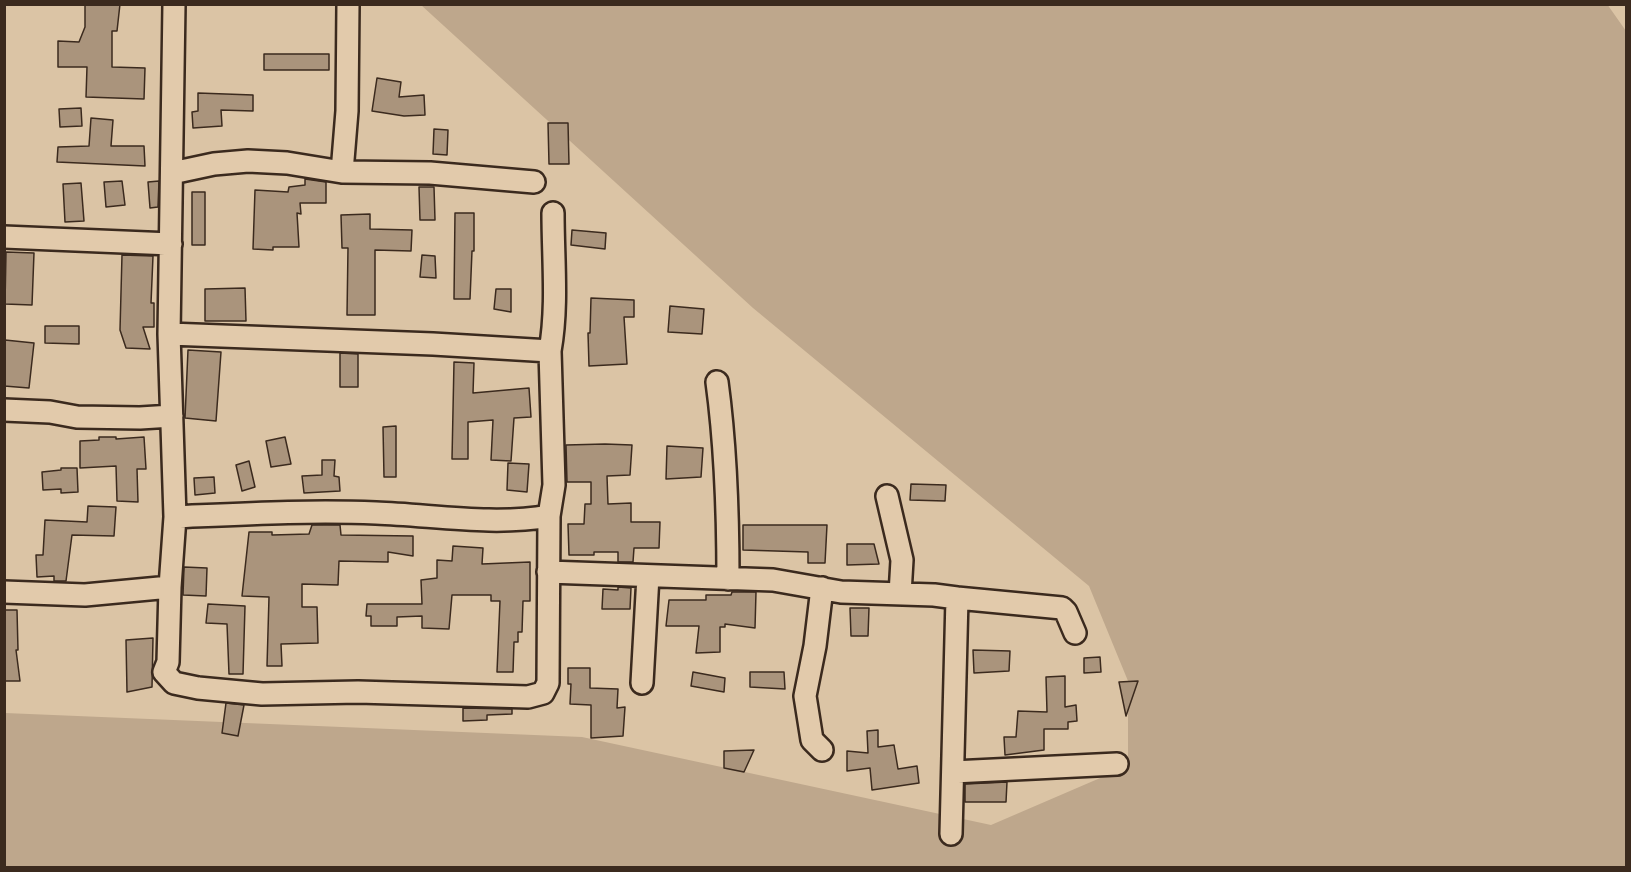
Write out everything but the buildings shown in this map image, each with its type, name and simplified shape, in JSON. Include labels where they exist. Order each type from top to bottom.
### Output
[{"type":"street","points":[[174,4],[169,334],[175,517],[168,662],[164,672],[174,682],[198,688],[262,694],[358,692],[528,697],[543,693],[548,683],[549,516],[554,484],[550,351],[554,303],[553,213]]},
{"type":"street","points":[[342,172],[348,103],[348,4]]},
{"type":"street","points":[[172,173],[214,164],[248,161],[287,163],[342,172],[430,173],[534,182]]},
{"type":"street","points":[[4,237],[171,244]]},
{"type":"street","points":[[169,334],[550,351]]},
{"type":"street","points":[[717,382],[723,424],[727,484],[728,579]]},
{"type":"street","points":[[4,410],[50,412],[77,417],[172,416]]},
{"type":"street","points":[[887,496],[902,560],[900,594]]},
{"type":"street","points":[[175,517],[272,513],[373,513],[496,519],[549,516]]},
{"type":"street","points":[[548,572],[773,580],[841,592],[957,598],[1062,608],[1075,633]]},
{"type":"street","points":[[642,682],[648,576]]},
{"type":"street","points":[[4,592],[84,595],[170,587]]},
{"type":"street","points":[[822,588],[815,646],[805,696],[812,740],[822,750]]},
{"type":"street","points":[[951,834],[957,598]]},
{"type":"street","points":[[953,772],[1118,764]]},
{"type":"shaded area","points":[[1607,4],[1626,31],[1626,867],[5,868],[5,713],[582,737],[991,825],[1128,766],[1128,681],[1089,586],[753,308],[421,5]]}]
